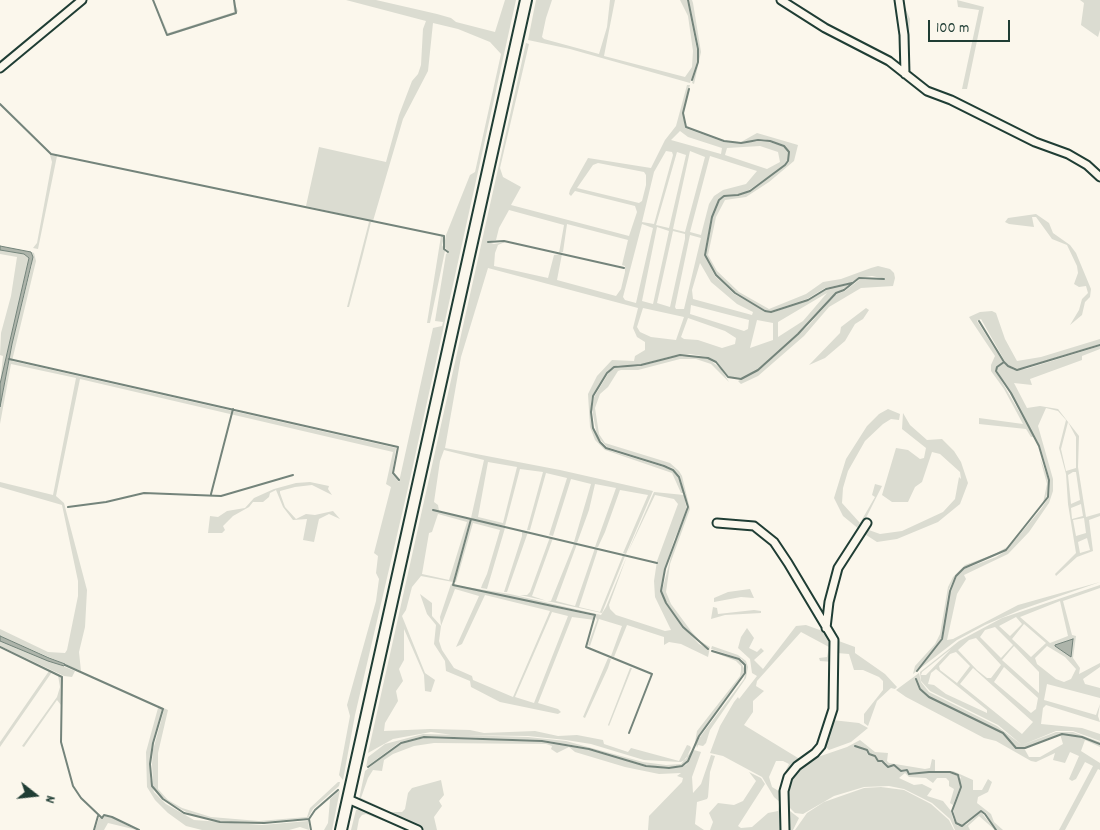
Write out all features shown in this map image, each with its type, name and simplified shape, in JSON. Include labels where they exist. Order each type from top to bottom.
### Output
[{"type":"highway","points":[[341,830],[526,0]]},
{"type":"street","points":[[0,68],[82,0]]},
{"type":"street","points":[[781,0],[825,28],[889,60],[927,91],[951,100],[1035,142],[1068,154],[1087,165],[1100,177]]},
{"type":"street","points":[[899,0],[904,35],[905,74]]},
{"type":"street","points":[[717,523],[747,524],[769,537],[788,563],[835,646],[833,709],[821,746],[816,753],[797,766],[788,777],[784,792],[785,830]]},
{"type":"street","points":[[826,628],[829,602],[838,568],[866,523]]},
{"type":"street","points":[[348,799],[418,830]]},
{"type":"shaded area","points":[[153,0],[168,33],[234,12],[233,0],[238,11],[236,14],[168,36]]},
{"type":"shaded area","points":[[346,0],[376,0],[437,14],[451,18],[456,22],[495,32],[505,0],[516,0],[408,488],[355,715],[343,780],[339,775],[350,716],[347,705],[376,601],[379,579],[376,573],[378,556],[374,553],[391,487],[386,484],[393,452],[80,379],[56,496],[64,503],[87,590],[85,627],[79,652],[81,671],[0,636],[0,629],[48,652],[65,653],[67,650],[78,596],[78,581],[62,505],[0,487],[0,482],[53,495],[76,378],[11,364],[0,424],[0,407],[12,344],[32,264],[31,252],[34,253],[36,261],[12,361],[396,448],[392,474],[399,482],[433,328],[442,326],[443,322],[435,321],[446,254],[449,252],[444,246],[446,235],[470,175],[475,172],[501,54],[490,42],[458,29],[433,23],[428,71],[403,119],[373,221],[306,206],[319,147],[386,162],[399,115],[412,81],[418,74],[421,65],[423,29],[426,21]]},
{"type":"shaded area","points":[[536,0],[552,0],[542,37],[544,39],[599,54],[607,27],[610,0],[615,0],[604,56],[685,77],[692,67],[693,51],[688,16],[680,0],[687,0],[697,50],[697,62],[690,83],[570,49],[528,40]]},
{"type":"shaded area","points":[[688,0],[692,0],[693,3],[701,52],[694,84],[692,83],[698,62],[699,49]]},
{"type":"shaded area","points":[[902,0],[910,19],[907,73]]},
{"type":"shaded area","points":[[957,0],[984,7],[967,89],[962,89],[979,10],[958,7]]},
{"type":"shaded area","points":[[1080,0],[1100,0],[1100,30],[1098,37],[1081,25],[1084,3]]},
{"type":"shaded area","points":[[526,43],[529,44],[500,168],[503,177],[521,187],[511,205],[629,236],[637,212],[635,206],[575,191],[571,196],[569,194],[570,190],[588,158],[651,168],[665,140],[676,126],[687,85],[690,85],[683,113],[685,128],[724,142],[769,142],[784,146],[788,152],[788,161],[785,165],[749,190],[738,195],[723,196],[719,200],[712,216],[704,255],[715,276],[734,294],[771,313],[808,300],[826,289],[851,284],[830,298],[807,325],[758,370],[741,379],[728,377],[716,361],[708,357],[690,354],[672,356],[636,366],[618,365],[610,369],[592,396],[591,402],[593,428],[599,442],[611,451],[673,470],[679,477],[684,493],[681,493],[672,473],[605,450],[595,440],[590,427],[588,394],[597,376],[612,360],[634,361],[635,356],[645,350],[645,342],[637,337],[633,328],[638,308],[488,268],[461,357],[445,448],[560,470],[653,491],[626,554],[623,553],[648,495],[620,490],[605,532],[598,547],[595,547],[616,488],[595,484],[589,510],[577,543],[574,542],[591,484],[571,479],[553,536],[549,535],[567,478],[546,473],[530,530],[527,530],[543,472],[520,469],[505,526],[481,522],[471,518],[484,460],[444,450],[440,461],[434,502],[438,505],[439,511],[432,510],[470,519],[453,582],[421,576],[412,587],[406,610],[402,616],[425,673],[435,680],[431,692],[425,691],[424,675],[404,629],[404,660],[399,669],[403,681],[396,691],[398,701],[385,723],[384,731],[430,729],[470,730],[484,733],[535,731],[558,736],[577,735],[603,740],[604,744],[628,752],[631,748],[679,761],[687,745],[691,748],[686,759],[681,762],[644,760],[591,744],[566,740],[528,736],[453,735],[431,732],[393,739],[368,753]],"holes":[[[680,131],[688,137],[722,148],[721,154],[671,140]],[[760,146],[778,152],[780,162],[767,169],[725,155],[727,148]],[[666,151],[672,152],[673,155],[654,224],[642,222],[654,172]],[[690,151],[705,157],[685,232],[673,229]],[[677,152],[686,155],[669,228],[656,225]],[[710,156],[757,171],[746,184],[723,190],[714,196],[709,204],[701,235],[690,232]],[[598,163],[644,172],[646,175],[646,185],[642,201],[639,203],[577,188],[593,165]],[[509,210],[564,225],[559,253],[563,252],[567,224],[628,240],[622,265],[625,266],[625,272],[621,289],[616,296],[557,280],[562,254],[554,255],[548,278],[494,266],[498,245],[505,242],[494,244],[488,242],[496,240],[499,228]],[[642,224],[653,228],[636,303],[625,300],[623,297]],[[657,227],[669,231],[653,304],[642,301]],[[673,231],[685,234],[670,307],[657,303]],[[690,235],[701,238],[684,309],[676,309]],[[700,263],[711,282],[737,304],[753,312],[752,315],[693,299],[692,290]],[[827,293],[803,321],[778,337],[778,322]],[[691,305],[749,320],[748,329],[744,331],[690,314]],[[643,308],[684,317],[676,340],[651,337],[640,332],[637,327]],[[688,318],[725,331],[736,338],[735,344],[722,348],[698,340],[681,337]],[[757,320],[773,323],[773,340],[750,348]],[[488,462],[517,467],[503,523],[478,517]],[[438,514],[467,522],[449,580],[422,574],[429,533],[432,532]]]},
{"type":"shaded area","points":[[757,133],[798,145],[794,161],[769,182],[746,197],[725,200],[716,217],[708,255],[717,271],[739,292],[769,309],[806,294],[823,282],[841,279],[878,266],[890,269],[894,273],[895,278],[893,286],[861,288],[829,307],[804,336],[758,376],[741,384],[738,381],[759,370],[808,326],[835,295],[845,291],[859,280],[886,279],[872,276],[858,278],[854,282],[825,288],[807,299],[771,311],[765,310],[735,293],[716,275],[705,255],[713,217],[720,200],[724,197],[739,196],[750,191],[789,162],[789,152],[784,145],[764,139],[741,142]]},
{"type":"shaded area","points":[[50,155],[57,156],[38,249],[33,248],[37,243],[52,162]]},
{"type":"shaded area","points":[[1036,214],[1049,223],[1053,233],[1070,245],[1076,253],[1091,289],[1090,297],[1085,302],[1082,315],[1070,325],[1079,310],[1082,299],[1088,293],[1086,286],[1079,287],[1074,284],[1078,273],[1077,266],[1067,245],[1052,239],[1036,217],[1032,217],[1034,227],[1005,222],[1008,218]]},
{"type":"shaded area","points":[[369,222],[371,222],[362,258],[349,307],[347,307]]},
{"type":"shaded area","points":[[441,236],[444,237],[442,245],[445,251],[430,323],[427,323]]},
{"type":"shaded area","points":[[0,246],[31,252],[33,257],[12,344],[0,407],[0,384],[29,258],[24,254],[0,250]]},
{"type":"shaded area","points":[[0,250],[24,254],[29,258],[0,384],[3,356],[0,355],[1,333],[11,296],[17,257],[0,254]]},
{"type":"shaded area","points":[[866,308],[869,310],[863,319],[855,324],[845,341],[825,358],[809,365],[840,333],[841,327]]},
{"type":"shaded area","points":[[992,311],[996,313],[1005,339],[1017,361],[1041,357],[1100,339],[1100,344],[1019,369],[1007,365],[981,319],[977,321],[1003,362],[995,370],[1034,437],[1031,437],[1026,429],[979,424],[979,418],[1023,424],[1004,389],[991,371],[991,365],[995,356],[969,317],[980,312]]},
{"type":"shaded area","points":[[1100,346],[1100,349],[1082,356],[1082,360],[1030,379],[1032,385],[1014,383],[1027,408],[1040,406],[1058,409],[1079,436],[1078,467],[1086,517],[1100,513],[1100,516],[1089,520],[1093,551],[1077,557],[1056,576],[1055,574],[1076,553],[1068,504],[1066,474],[1059,448],[1066,420],[1058,411],[1046,408],[1038,426],[1053,479],[1053,491],[1049,503],[1029,532],[1008,554],[964,575],[966,579],[957,594],[947,640],[953,639],[1018,605],[1100,582],[1020,610],[985,625],[957,640],[917,671],[942,639],[950,591],[957,576],[964,569],[996,557],[1006,551],[1049,497],[1050,480],[1040,446],[996,369],[1003,363],[1014,370],[1026,369]],"holes":[[[1068,422],[1076,437],[1076,468],[1066,471],[1061,449]],[[1076,472],[1080,500],[1071,504],[1068,475]],[[1081,504],[1083,516],[1072,519],[1071,508]],[[1084,518],[1086,533],[1076,536],[1073,520]],[[1087,538],[1090,550],[1080,553],[1078,542]]]},
{"type":"shaded area","points":[[691,356],[709,359],[721,369],[729,382],[711,364],[696,359],[680,359],[638,370],[621,370],[618,371],[608,387],[600,394],[595,408],[599,434],[605,443],[670,463],[682,476],[690,509],[670,564],[666,592],[671,604],[691,631],[700,641],[710,647],[708,657],[681,644],[669,642],[664,645],[664,637],[627,625],[614,657],[611,656],[622,626],[599,619],[590,646],[588,645],[597,620],[595,615],[454,585],[510,594],[601,615],[627,556],[609,605],[610,609],[616,615],[665,631],[671,630],[655,597],[654,581],[657,561],[678,504],[674,499],[655,495],[627,554],[654,492],[684,495],[687,511],[674,540],[665,569],[661,591],[665,603],[683,627],[699,644],[708,649],[683,626],[666,602],[662,591],[675,541],[688,510],[680,476],[673,468],[607,447],[597,436],[592,409],[594,397],[611,369],[621,366],[638,367],[673,357]]},
{"type":"shaded area","points":[[888,409],[900,414],[899,420],[891,419],[865,441],[848,471],[843,488],[842,503],[860,523],[875,497],[872,495],[875,484],[882,486],[860,530],[843,516],[834,498],[846,459],[867,426],[879,414]]},
{"type":"shaded area","points":[[903,413],[910,425],[927,440],[942,439],[954,451],[961,462],[968,483],[960,504],[938,522],[897,539],[877,542],[863,533],[866,529],[880,534],[902,531],[943,512],[955,499],[959,477],[961,479],[960,472],[940,454],[932,452],[922,482],[915,487],[908,502],[892,502],[882,495],[896,448],[908,450],[920,459],[924,458],[926,448],[902,429]]},
{"type":"shaded area","points":[[1040,458],[1049,481],[1046,500],[1008,548],[994,556],[965,567],[956,575],[949,589],[941,639],[913,674],[915,666],[935,644],[940,634],[948,587],[953,577],[965,565],[995,554],[1007,547],[1043,503],[1047,484]]},
{"type":"shaded area","points":[[310,482],[329,486],[328,489],[332,495],[312,485],[295,487],[280,491],[280,493],[285,507],[296,519],[306,514],[315,515],[333,511],[340,519],[329,514],[319,519],[314,542],[303,540],[307,519],[293,520],[283,507],[276,490],[270,493],[269,497],[263,502],[253,502],[249,507],[233,516],[223,526],[225,530],[222,533],[208,533],[210,516],[218,517],[227,511],[245,508],[254,498],[274,489],[296,483]]},
{"type":"shaded area","points":[[471,519],[505,528],[487,589],[481,588],[500,530],[473,523],[456,582],[454,582]]},
{"type":"shaded area","points":[[522,531],[528,532],[507,592],[504,592],[522,536]]},
{"type":"shaded area","points":[[550,537],[553,538],[532,596],[546,601],[520,595],[527,595],[530,592]]},
{"type":"shaded area","points":[[574,544],[577,544],[556,601],[575,606],[595,548],[598,549],[579,607],[600,612],[623,555],[625,556],[602,613],[547,601],[551,601]]},
{"type":"shaded area","points":[[451,584],[594,616],[595,620],[572,617],[538,703],[558,709],[561,712],[558,714],[500,702],[471,687],[470,681],[446,671],[445,661],[434,644],[436,625],[427,614],[420,594],[432,603],[432,616],[441,626],[440,617]],"holes":[[[455,589],[479,596],[456,647],[462,644],[485,595],[550,611],[513,697],[473,680],[472,676],[454,668],[442,650],[439,641],[441,626]],[[552,612],[568,616],[534,703],[515,697]]]},
{"type":"shaded area","points":[[1100,585],[1100,588],[1063,601],[1072,635],[1076,636],[1073,658],[1080,668],[1079,674],[1100,663],[1100,667],[1083,679],[1085,684],[1100,688],[1100,698],[1047,684],[1044,700],[1096,715],[1100,704],[1098,716],[1100,722],[1046,705],[1043,708],[1041,724],[1082,728],[1100,734],[1100,741],[1073,731],[1056,731],[1022,745],[998,725],[930,691],[921,681],[920,672],[959,641],[1002,618]],"holes":[[[1060,601],[1068,636],[1050,643],[1020,617]],[[1016,617],[1022,624],[1010,636],[999,626]],[[1024,624],[1046,643],[1031,657],[1012,639]],[[995,627],[1013,645],[1001,658],[980,637],[985,630]],[[976,638],[1001,665],[991,678],[987,678],[958,650],[969,640]],[[1014,646],[1039,672],[1039,693],[1002,660]],[[1047,646],[1065,657],[1076,669],[1071,679],[1064,682],[1056,679],[1037,664],[1035,658]],[[951,649],[926,675],[921,675],[922,672]],[[956,652],[970,666],[957,683],[940,670],[939,666],[950,654]],[[1004,667],[1038,698],[1036,709],[1031,713],[994,682]],[[973,668],[1033,722],[1022,734],[960,684]],[[936,669],[987,710],[987,713],[946,694],[934,685],[928,684],[931,673]]]},
{"type":"shaded area","points":[[750,589],[754,598],[741,597],[714,602],[714,598],[728,592]]},
{"type":"shaded area","points":[[713,607],[717,608],[718,614],[754,610],[761,611],[761,613],[725,615],[711,619]]},
{"type":"shaded area","points":[[806,625],[828,633],[831,638],[833,662],[820,661],[819,658],[827,657],[829,647],[801,632],[757,681],[756,686],[764,691],[753,701],[753,712],[744,725],[803,761],[784,784],[781,783],[782,778],[789,764],[783,761],[776,761],[769,777],[772,787],[782,793],[782,804],[774,797],[762,777],[723,756],[710,753],[720,726],[734,702],[738,697],[739,699],[757,676],[752,673],[750,659],[738,648],[741,637],[747,628],[754,638],[749,648],[757,652],[761,648],[764,651],[754,660],[763,669],[796,626]]},
{"type":"shaded area","points":[[0,636],[65,664],[64,666],[48,661],[0,641]]},
{"type":"shaded area","points":[[1073,639],[1071,657],[1055,646],[1055,645]]},
{"type":"shaded area","points":[[836,640],[855,647],[855,653],[885,674],[897,687],[895,689],[891,688],[877,701],[868,726],[864,723],[864,714],[883,690],[883,681],[879,677],[863,670],[854,670],[849,654],[837,653]]},
{"type":"shaded area","points":[[0,641],[75,671],[72,677],[64,676],[0,646]]},
{"type":"shaded area","points":[[712,646],[738,655],[746,661],[748,667],[746,678],[710,730],[706,743],[703,746],[698,745],[697,748],[696,744],[700,737],[744,679],[746,671],[742,659],[711,649]]},
{"type":"shaded area","points":[[711,651],[739,659],[745,670],[743,677],[698,736],[694,748],[697,731],[740,676],[741,671],[741,666],[736,661]]},
{"type":"shaded area","points":[[608,658],[611,659],[608,668],[585,718],[583,717]]},
{"type":"shaded area","points":[[630,668],[632,668],[609,726],[608,725]]},
{"type":"shaded area","points":[[49,671],[52,672],[0,747],[0,742]]},
{"type":"shaded area","points":[[919,673],[921,682],[929,692],[997,726],[1022,745],[1056,732],[1073,732],[1100,742],[1100,747],[1085,740],[1081,751],[1100,763],[1100,770],[1098,769],[1065,830],[1059,830],[1093,766],[1085,762],[1076,779],[1072,781],[1069,779],[1079,756],[1070,752],[1065,763],[1053,760],[1055,753],[1036,762],[1031,761],[996,741],[984,738],[906,697],[896,690]],"holes":[[[1060,734],[1063,744],[1040,757],[1029,757],[1024,748]]]},
{"type":"shaded area","points":[[58,675],[62,679],[61,705],[57,700],[24,747],[22,746],[57,697],[60,687]]},
{"type":"shaded area","points":[[157,705],[168,710],[158,753],[158,789],[168,800],[182,808],[211,817],[259,821],[307,817],[310,808],[340,782],[339,786],[313,809],[308,818],[263,822],[219,821],[194,816],[169,803],[156,791],[153,785],[153,750],[164,710]]},
{"type":"shaded area","points":[[158,708],[162,709],[152,743],[150,778],[154,792],[166,804],[194,820],[262,825],[308,821],[309,830],[300,827],[289,830],[202,830],[186,826],[168,813],[155,800],[147,787],[146,752]]},
{"type":"shaded area","points":[[832,720],[859,723],[868,728],[851,742],[829,750],[824,745]]},
{"type":"shaded area","points":[[423,734],[528,737],[566,741],[643,762],[666,765],[681,764],[693,749],[685,764],[669,768],[646,765],[589,748],[542,740],[424,736],[400,742],[366,767],[368,757],[385,744]]},
{"type":"shaded area","points":[[424,738],[542,741],[589,749],[646,766],[669,769],[686,765],[694,750],[701,752],[692,777],[693,793],[701,784],[711,755],[715,756],[710,772],[708,797],[697,802],[695,824],[704,830],[648,830],[649,816],[682,782],[683,778],[677,776],[681,773],[659,774],[625,767],[575,752],[569,747],[557,753],[551,749],[552,746],[546,744],[434,743],[414,746],[393,754],[384,760],[382,771],[373,770],[368,778],[361,798],[391,812],[402,812],[405,809],[408,793],[412,788],[441,780],[444,795],[439,801],[442,806],[434,817],[437,830],[422,830],[360,801],[365,771],[401,743]]},
{"type":"shaded area","points":[[860,740],[875,752],[888,753],[887,761],[889,763],[925,769],[930,768],[932,759],[935,760],[935,772],[932,772],[950,773],[958,776],[960,787],[953,805],[950,803],[954,789],[949,786],[949,781],[946,778],[937,778],[933,783],[926,778],[909,777],[905,773],[899,778],[914,785],[922,784],[932,789],[927,796],[943,801],[951,811],[953,819],[958,826],[966,825],[981,812],[995,830],[979,816],[968,826],[970,830],[955,830],[950,819],[932,803],[904,789],[889,786],[864,787],[834,796],[803,814],[795,813],[786,803],[786,791],[792,773],[812,759],[847,747]],"holes":[[[855,746],[867,750],[869,754],[875,755],[878,760],[885,762],[888,766],[894,765],[901,770],[907,769],[910,773],[927,772],[909,775],[907,771],[901,772],[894,766],[888,768],[884,763],[877,761],[874,756],[868,755],[866,751]]]},
{"type":"shaded area","points":[[953,771],[973,780],[973,790],[982,790],[988,779],[992,782],[988,792],[978,797],[977,803],[991,814],[994,822],[1003,830],[996,830],[986,813],[981,811],[962,826],[956,822],[953,809],[961,787],[959,781],[961,777],[950,772]]},
{"type":"shaded area","points":[[749,772],[761,778],[765,784],[738,826],[741,828],[752,827],[768,813],[778,811],[779,806],[783,809],[783,830],[710,830],[713,822],[709,813],[718,803],[734,805],[743,801],[756,781]]},
{"type":"shaded area","points":[[881,787],[904,790],[931,804],[949,820],[954,830],[795,830],[807,813],[824,802],[864,788]]},
{"type":"shaded area","points":[[340,790],[332,830],[324,830],[328,823],[330,799]]},
{"type":"shaded area","points":[[361,808],[414,830],[407,830],[366,814],[362,815],[359,819],[357,830],[351,830],[356,810]]},
{"type":"shaded area","points":[[786,808],[799,818],[793,830],[786,830]]},
{"type":"shaded area","points":[[105,816],[137,830],[108,823],[104,830],[95,830],[99,818]]},
{"type":"waterway","points":[[153,0],[167,35],[236,13],[234,0]]},
{"type":"waterway","points":[[688,0],[698,49],[698,62],[692,80]]},
{"type":"waterway","points":[[689,89],[683,113],[686,127],[724,141],[741,143],[758,140],[770,141],[784,146],[789,152],[788,161],[785,165],[750,191],[738,195],[724,196],[719,200],[712,217],[705,255],[716,275],[735,293],[765,311],[771,312],[808,300],[826,289],[852,283]]},
{"type":"waterway","points":[[0,104],[51,154],[444,236],[444,249],[448,252]]},
{"type":"waterway","points":[[488,242],[504,241],[624,268]]},
{"type":"waterway","points":[[708,649],[683,627],[666,603],[661,591],[665,569],[688,507],[679,477],[673,470],[664,466],[606,448],[600,442],[593,428],[591,412],[593,396],[607,373],[614,367],[641,365],[680,355],[708,358],[716,362],[728,377],[741,379],[758,370],[798,334],[836,293],[844,290],[859,278],[884,279]]},
{"type":"waterway","points":[[979,321],[1004,362],[1017,370],[1100,345]]},
{"type":"waterway","points":[[9,359],[398,447],[393,473],[399,480]]},
{"type":"waterway","points":[[917,671],[942,639],[950,591],[956,576],[964,568],[1006,550],[1048,497],[1049,480],[1039,446],[1011,393],[996,371],[997,367],[1004,362]]},
{"type":"waterway","points":[[211,494],[233,409]]},
{"type":"waterway","points":[[68,507],[106,502],[144,493],[221,496],[293,475]]},
{"type":"waterway","points":[[433,510],[471,519],[453,585],[595,615],[586,647],[652,674],[629,733]]},
{"type":"waterway","points":[[471,519],[657,563]]},
{"type":"waterway","points":[[0,647],[62,677],[61,742],[73,786],[81,798],[102,818],[104,815],[112,817],[139,830]]},
{"type":"waterway","points":[[368,767],[401,743],[424,737],[542,741],[589,749],[646,766],[669,768],[682,766],[688,761],[699,736],[745,673],[745,665],[739,659],[712,651]]},
{"type":"waterway","points":[[65,665],[163,709],[153,743],[150,764],[152,786],[163,799],[184,813],[220,822],[264,823],[309,819],[315,810],[338,790]]},
{"type":"waterway","points":[[916,679],[920,689],[929,697],[1003,733],[1016,748],[1025,748],[1062,734],[1082,737],[1100,744]]},
{"type":"waterway","points":[[855,746],[867,750],[869,754],[875,756],[878,761],[882,761],[888,767],[894,765],[901,771],[907,770],[909,774],[950,772],[958,775],[961,787],[952,811],[956,823],[962,826],[981,811],[996,830]]},
{"type":"waterway","points":[[94,830],[98,816]]},
{"type":"waterway","points":[[309,819],[311,830]]}]
